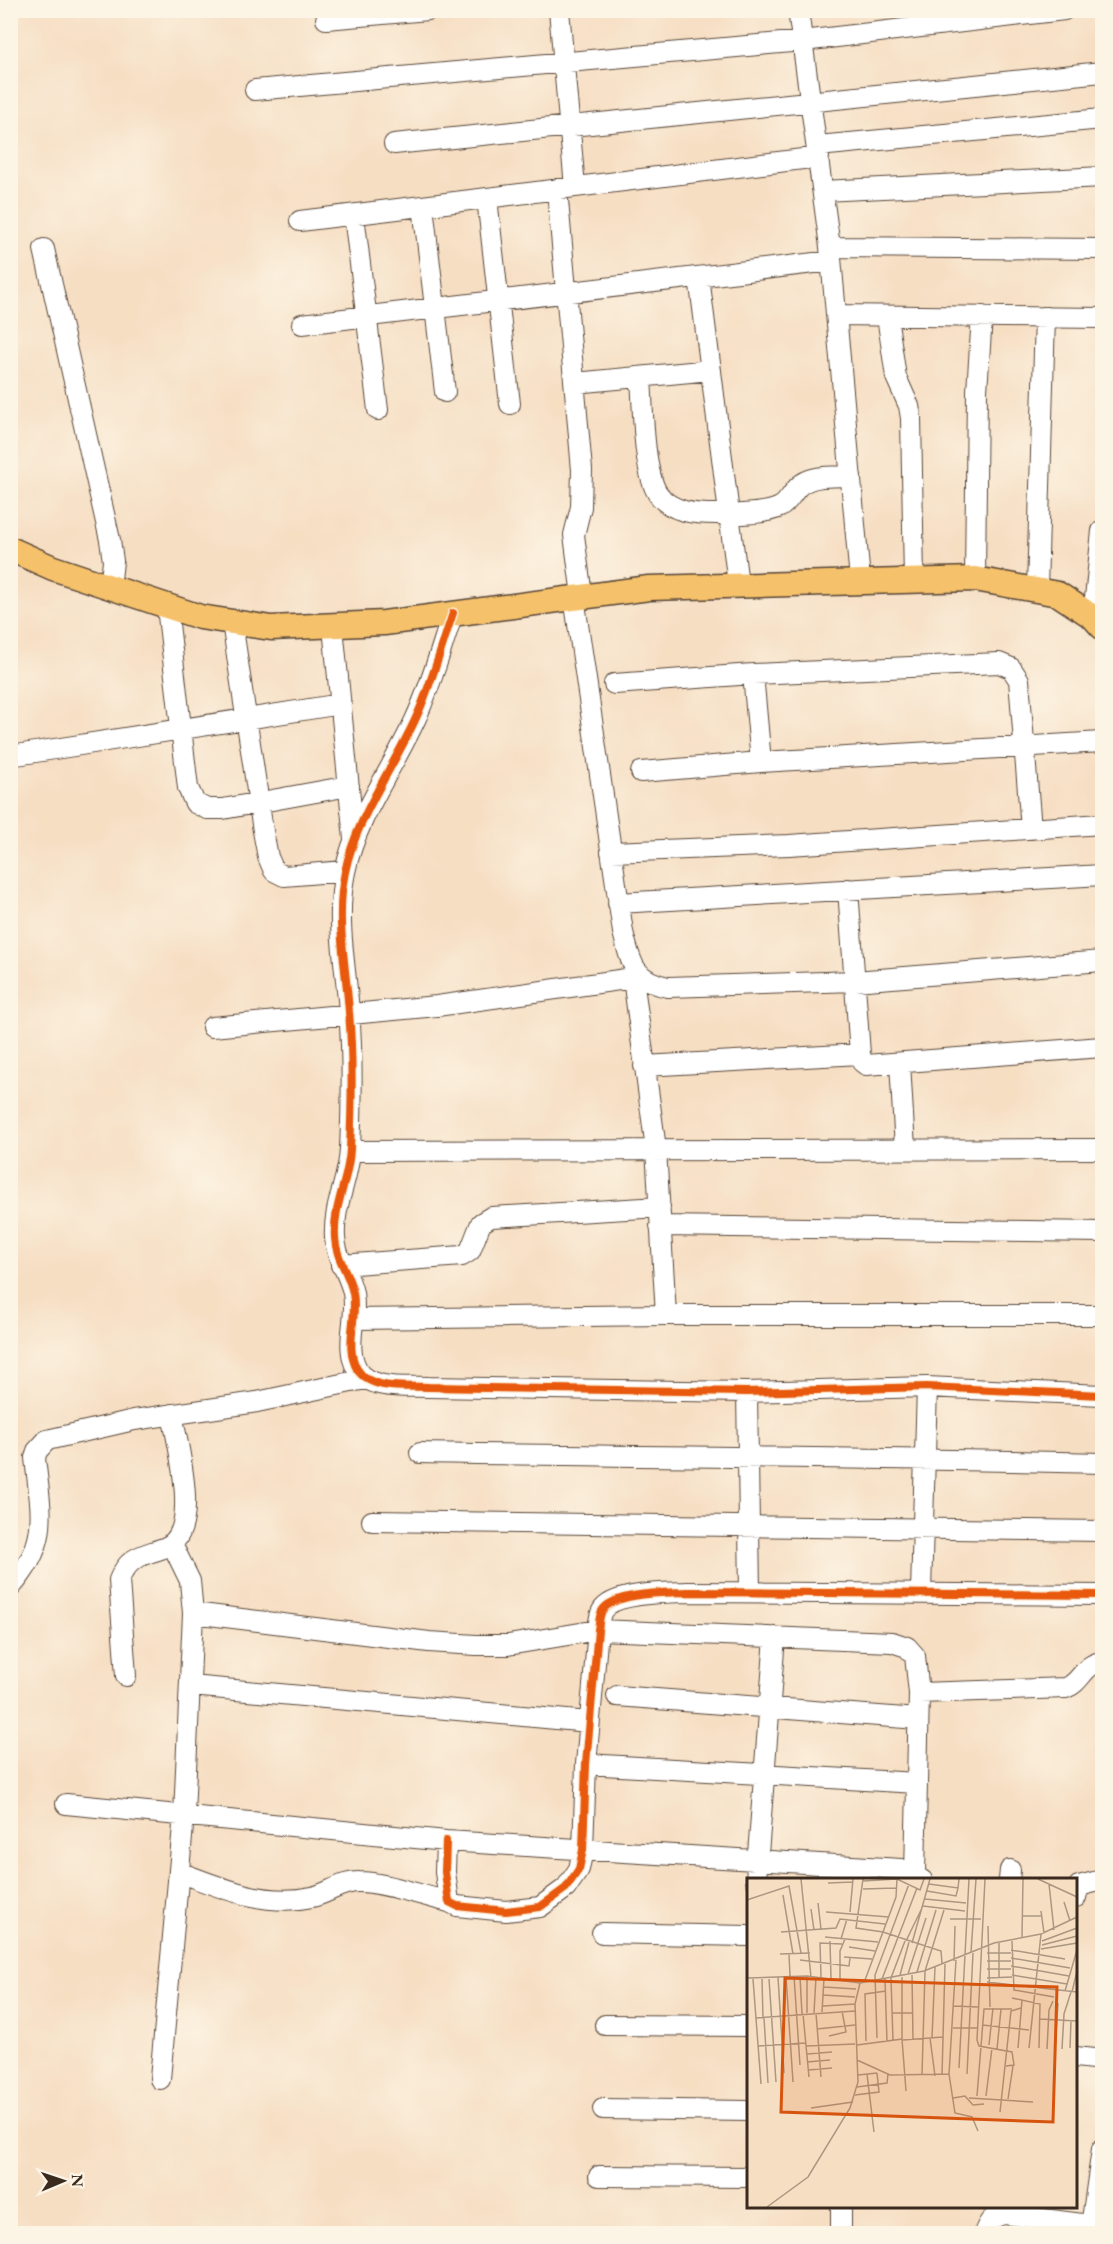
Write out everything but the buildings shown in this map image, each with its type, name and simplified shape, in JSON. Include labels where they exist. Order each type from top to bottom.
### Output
[{"type":"main road","points":[[10,549],[110,589],[200,617],[271,628],[333,627],[649,588],[860,580],[975,579],[1058,594],[1098,622]]},
{"type":"street","points":[[326,19],[428,10]]},
{"type":"street","points":[[559,10],[569,126],[566,188],[568,292],[583,492],[574,535],[578,596],[610,852],[618,903],[637,978],[644,1066],[656,1149],[666,1315]]},
{"type":"street","points":[[798,10],[831,254],[860,580]]},
{"type":"street","points":[[255,90],[803,41],[1064,10]]},
{"type":"street","points":[[394,144],[1102,72]]},
{"type":"street","points":[[300,221],[566,188],[818,151],[1102,119]]},
{"type":"street","points":[[823,191],[1102,177]]},
{"type":"street","points":[[487,198],[510,404]]},
{"type":"street","points":[[423,206],[445,392]]},
{"type":"street","points":[[354,214],[378,410]]},
{"type":"street","points":[[44,249],[110,540],[113,561],[110,589]]},
{"type":"street","points":[[302,324],[699,277],[831,254],[1102,249]]},
{"type":"street","points":[[699,277],[738,584]]},
{"type":"street","points":[[837,315],[1102,318]]},
{"type":"street","points":[[887,316],[896,377],[909,406],[911,418],[914,580]]},
{"type":"street","points":[[975,579],[977,391],[982,316]]},
{"type":"street","points":[[1037,589],[1045,317]]},
{"type":"street","points":[[575,382],[711,370]]},
{"type":"street","points":[[641,377],[647,453],[658,494],[669,504],[684,512],[729,515],[781,507],[807,480],[851,476]]},
{"type":"street","points":[[1098,622],[1102,531]]},
{"type":"street","points":[[167,607],[188,788],[195,803],[207,809],[259,804],[349,786]]},
{"type":"street","points":[[365,1379],[353,1360],[351,1344],[354,1320],[353,1290],[341,1265],[335,1237],[336,1204],[350,1152],[350,1014],[340,918],[345,871],[355,841],[416,718],[453,613]]},
{"type":"street","points":[[232,622],[259,804],[268,857],[274,871],[284,876],[345,871]]},
{"type":"street","points":[[333,627],[355,841]]},
{"type":"street","points":[[614,684],[753,674],[999,663],[1011,668],[1019,680],[1031,829]]},
{"type":"street","points":[[753,674],[761,762]]},
{"type":"street","points":[[10,756],[341,704]]},
{"type":"street","points":[[641,772],[761,762],[1102,742]]},
{"type":"street","points":[[610,852],[800,844],[1102,824]]},
{"type":"street","points":[[618,903],[1102,875]]},
{"type":"street","points":[[848,889],[862,1062],[867,1065],[900,1063],[1102,1047]]},
{"type":"street","points":[[212,1026],[437,1006],[637,978],[668,987],[855,981],[1102,961]]},
{"type":"street","points":[[644,1066],[860,1054]]},
{"type":"street","points":[[900,1063],[905,1149]]},
{"type":"street","points":[[350,1152],[1102,1149]]},
{"type":"street","points":[[341,1265],[462,1256],[470,1251],[481,1223],[491,1217],[660,1217],[1102,1232]]},
{"type":"street","points":[[354,1320],[666,1315],[1102,1314]]},
{"type":"street","points":[[10,1588],[30,1563],[40,1537],[35,1458],[46,1440],[66,1434],[172,1414],[257,1402],[365,1379],[378,1384],[429,1387],[747,1392],[927,1388],[1102,1395]]},
{"type":"street","points":[[921,1592],[927,1388]]},
{"type":"street","points":[[747,1392],[751,1526],[750,1592]]},
{"type":"street","points":[[126,1676],[119,1580],[124,1567],[135,1558],[172,1544],[180,1532],[185,1503],[184,1483],[172,1414]]},
{"type":"street","points":[[420,1453],[749,1459],[924,1458],[1102,1464]]},
{"type":"street","points":[[372,1521],[924,1526],[1102,1531]]},
{"type":"street","points":[[160,2079],[184,1815],[193,1612],[190,1581],[172,1544]]},
{"type":"street","points":[[179,1872],[243,1895],[262,1897],[311,1898],[344,1884],[359,1882],[449,1902],[457,1906],[506,1911],[540,1907],[566,1888],[579,1869],[583,1850],[586,1764],[598,1630],[602,1611],[613,1603],[625,1598],[687,1592],[1102,1595]]},
{"type":"street","points":[[66,1804],[447,1841],[583,1850],[757,1870],[901,1869],[918,1877],[919,1693],[915,1656],[907,1647],[892,1642],[598,1630],[508,1645],[476,1645],[429,1642],[193,1612]]},
{"type":"street","points":[[757,1870],[775,1637]]},
{"type":"street","points":[[919,1693],[1066,1688],[1074,1685],[1089,1665],[1102,1662]]},
{"type":"street","points":[[191,1686],[589,1722]]},
{"type":"street","points":[[617,1696],[918,1719]]},
{"type":"street","points":[[586,1764],[917,1783]]},
{"type":"street","points":[[447,1841],[446,1882],[449,1902]]},
{"type":"street","points":[[1077,1893],[1079,1886],[1102,1881]]},
{"type":"street","points":[[602,1933],[747,1936]]},
{"type":"street","points":[[605,2025],[747,2026]]},
{"type":"street","points":[[1077,2056],[1102,2060]]},
{"type":"street","points":[[603,2109],[747,2111]]},
{"type":"street","points":[[984,2234],[990,2211],[1031,2212],[1090,2229],[1102,2149]]},
{"type":"street","points":[[600,2176],[747,2177]]},
{"type":"street","points":[[841,2208],[841,2234]]},
{"type":"cycle path","points":[[453,613],[421,707],[357,832],[342,890],[341,925],[348,995],[352,1098],[349,1160],[336,1214],[335,1238],[338,1253],[353,1293],[351,1341],[353,1360],[357,1369],[371,1381],[400,1387],[747,1392],[927,1387],[1102,1395]]},
{"type":"cycle path","points":[[446,1841],[445,1872],[449,1902],[457,1906],[506,1911],[540,1907],[566,1888],[579,1869],[583,1850],[586,1764],[600,1618],[602,1611],[617,1600],[654,1593],[687,1592],[1102,1595]]}]
